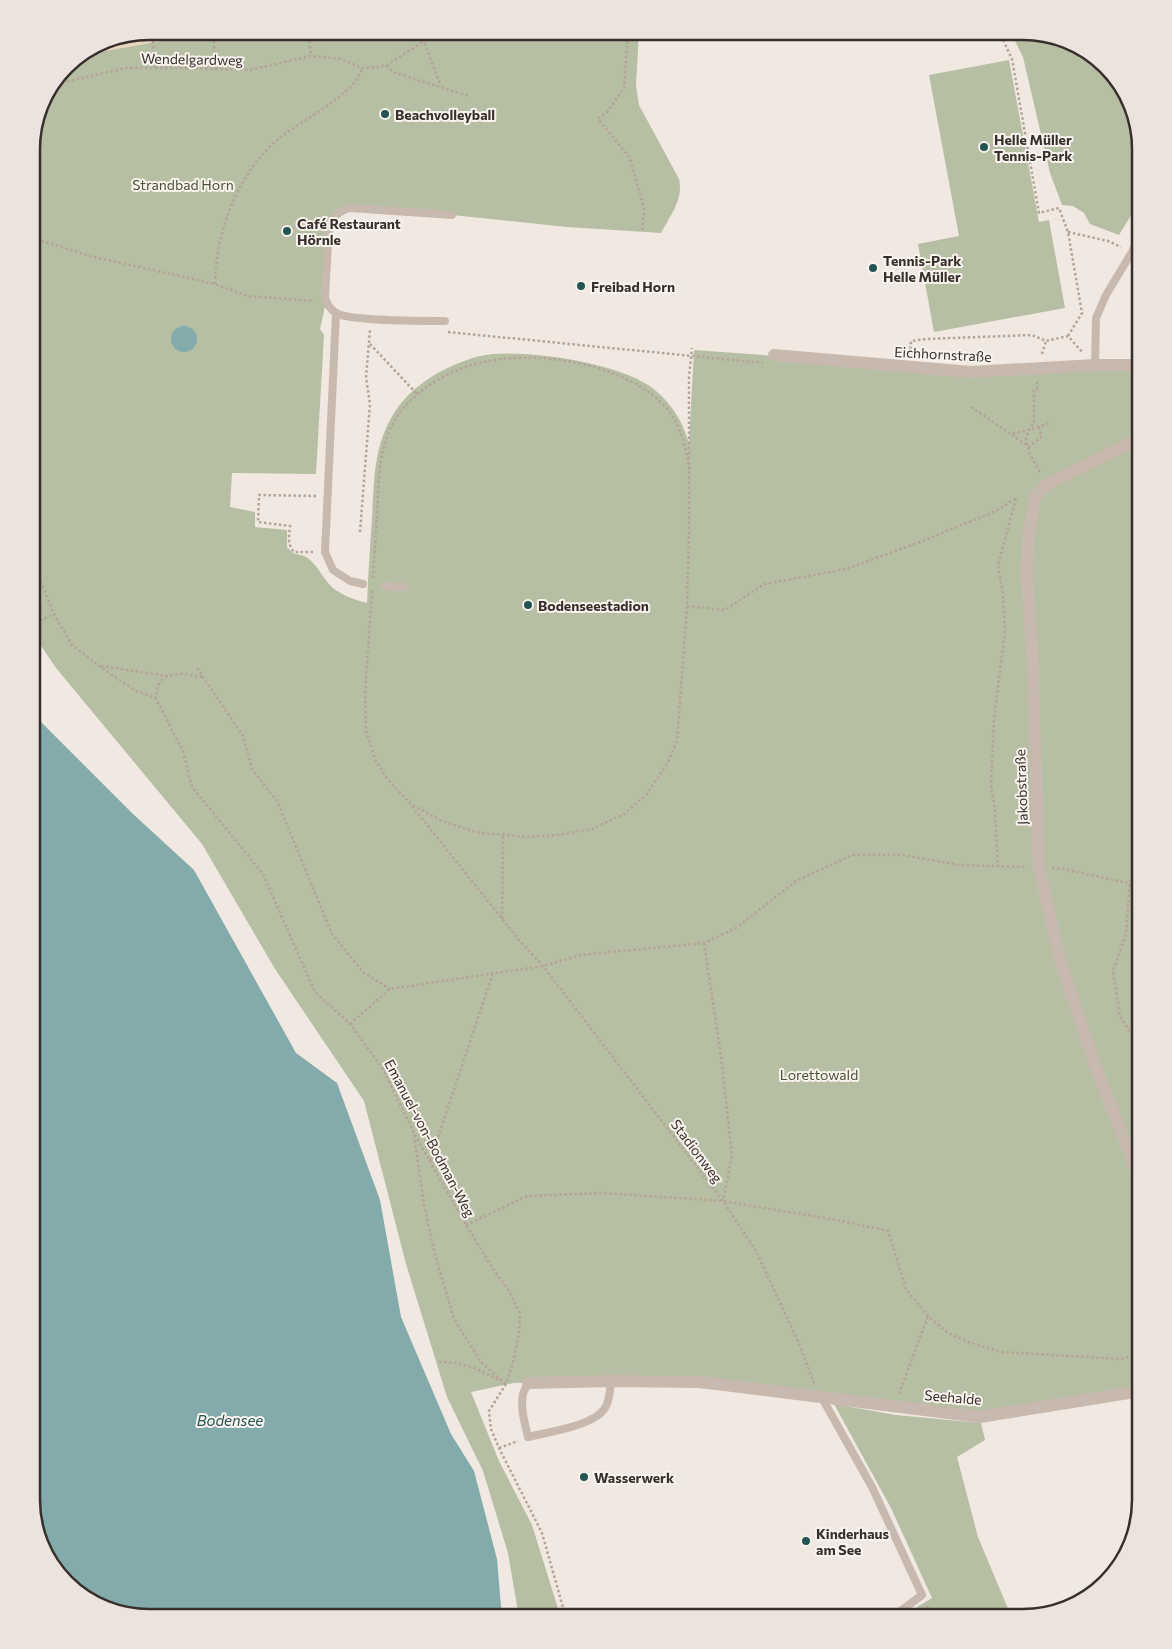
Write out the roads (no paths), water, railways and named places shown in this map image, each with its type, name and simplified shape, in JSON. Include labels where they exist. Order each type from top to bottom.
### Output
[{"type":"street","name":"Eichhornstraße","points":[[769,359],[972,372],[1095,365],[1132,365]]},
{"type":"street","name":"Jakobstraße","points":[[1132,442],[1047,484],[1035,497],[1028,540],[1027,579],[1032,649],[1040,868],[1064,973],[1094,1063],[1132,1159]]},
{"type":"street","name":"Seehalde","points":[[528,1383],[612,1381],[700,1382],[980,1417],[1132,1392]]},
{"type":"lane","points":[[445,321],[372,318],[336,313],[326,302],[325,297],[329,226],[341,210],[350,208],[452,215]]},
{"type":"lane","points":[[1095,365],[1096,318],[1106,295],[1132,252]]},
{"type":"lane","points":[[336,313],[325,552],[333,570],[350,581],[363,584]]},
{"type":"lane","points":[[385,586],[404,587]]},
{"type":"lane","points":[[528,1383],[523,1393],[522,1407],[528,1437],[576,1425],[596,1417],[606,1408],[612,1381]]},
{"type":"lane","points":[[822,1398],[872,1487],[922,1595],[903,1609]]},
{"type":"water","points":[[184,326],[193,330],[197,339],[193,348],[184,352],[175,348],[171,339],[175,330]]},
{"type":"water","name":"Bodensee","points":[[40,721],[133,814],[194,870],[296,1053],[337,1083],[380,1200],[401,1317],[451,1434],[474,1471],[497,1559],[501,1609],[142,1609],[107,1601],[83,1586],[63,1566],[48,1542],[41,1514],[40,1500]]},
{"type":"place","name":"Beachvolleyball","points":[[385,114]]},
{"type":"place","name":"Helle Müller Tennis-Park","points":[[984,147]]},
{"type":"place","name":"Café Restaurant Hörnle","points":[[287,231]]},
{"type":"place","name":"Tennis-Park Helle Müller","points":[[873,268]]},
{"type":"place","name":"Freibad Horn","points":[[581,286]]},
{"type":"place","name":"Bodenseestadion","points":[[528,605]]},
{"type":"place","name":"Wasserwerk","points":[[584,1477]]},
{"type":"place","name":"Kinderhaus am See","points":[[806,1541]]},
{"type":"park label","name":"Strandbad Horn","points":[[183,184]]},
{"type":"park label","name":"Lorettowald","points":[[819,1074]]}]
